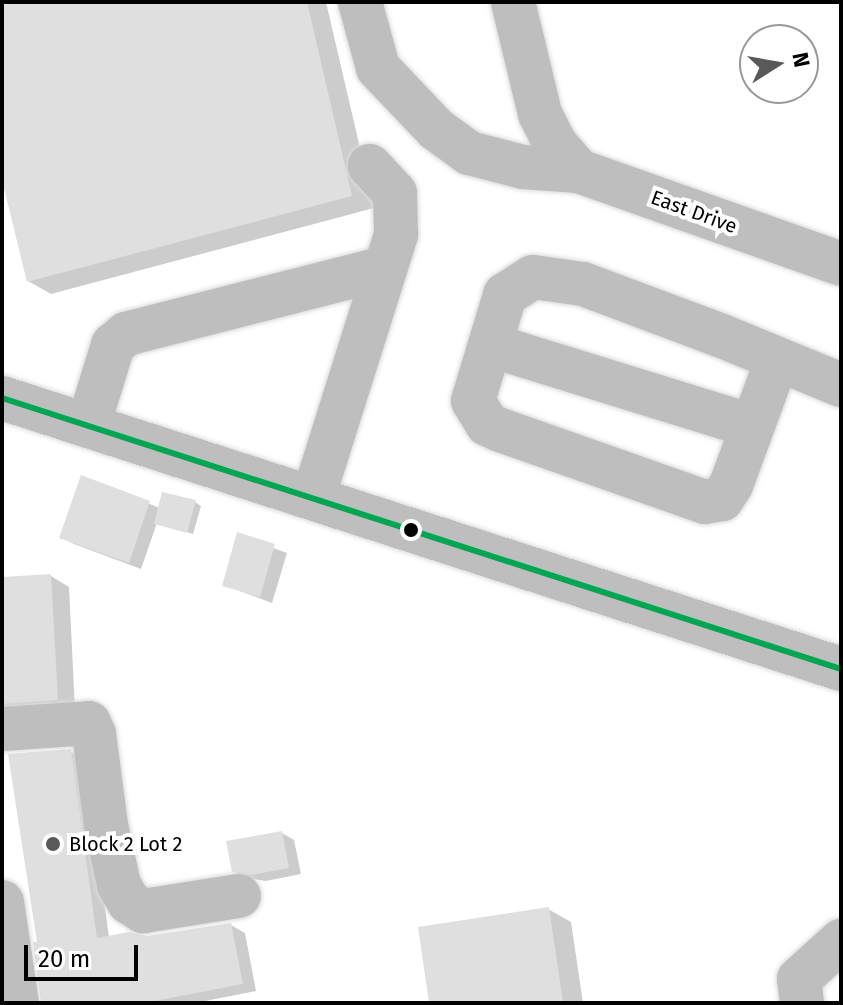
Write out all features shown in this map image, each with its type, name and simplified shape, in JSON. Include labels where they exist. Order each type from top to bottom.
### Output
[{"type":"street","name":"East Drive","points":[[360,2],[378,68],[436,129],[469,153],[523,167],[568,158],[841,264]]},
{"type":"street","points":[[513,2],[540,114],[568,158]]},
{"type":"street","points":[[313,498],[396,234],[395,193],[370,166]]},
{"type":"street","points":[[88,426],[113,345],[126,334],[385,268]]},
{"type":"street","points":[[777,360],[722,499],[705,502],[487,424],[473,401],[505,295],[533,277],[583,284],[841,385]]},
{"type":"street","points":[[490,345],[752,426]]},
{"type":"street","points":[[2,398],[841,669]]},
{"type":"street","points":[[2,729],[89,723],[94,734],[106,825],[119,885],[129,902],[143,911],[239,896]]},
{"type":"street","points":[[2,902],[17,1003]]},
{"type":"street","points":[[802,1003],[799,979],[841,941]]},
{"type":"building","points":[[2,2],[307,2],[352,196],[27,282],[2,180]]},
{"type":"building","points":[[81,475],[150,501],[129,563],[59,538]]},
{"type":"building","points":[[162,492],[196,500],[187,533],[154,524]]},
{"type":"building","points":[[237,532],[275,544],[260,597],[222,586]]},
{"type":"building","points":[[51,574],[58,700],[2,704],[2,577]]},
{"type":"building","points":[[71,749],[97,938],[129,932],[147,936],[231,923],[243,984],[144,1003],[41,1003],[33,942],[37,942],[8,754]]},
{"type":"building","points":[[282,831],[289,868],[252,875],[232,872],[226,841]]},
{"type":"building","points":[[549,907],[563,1003],[429,1003],[418,927]]},
{"type":"transit line","points":[[2,398],[841,669]]},
{"type":"place","name":"Block 2 Lot 2","points":[[53,844]]}]
